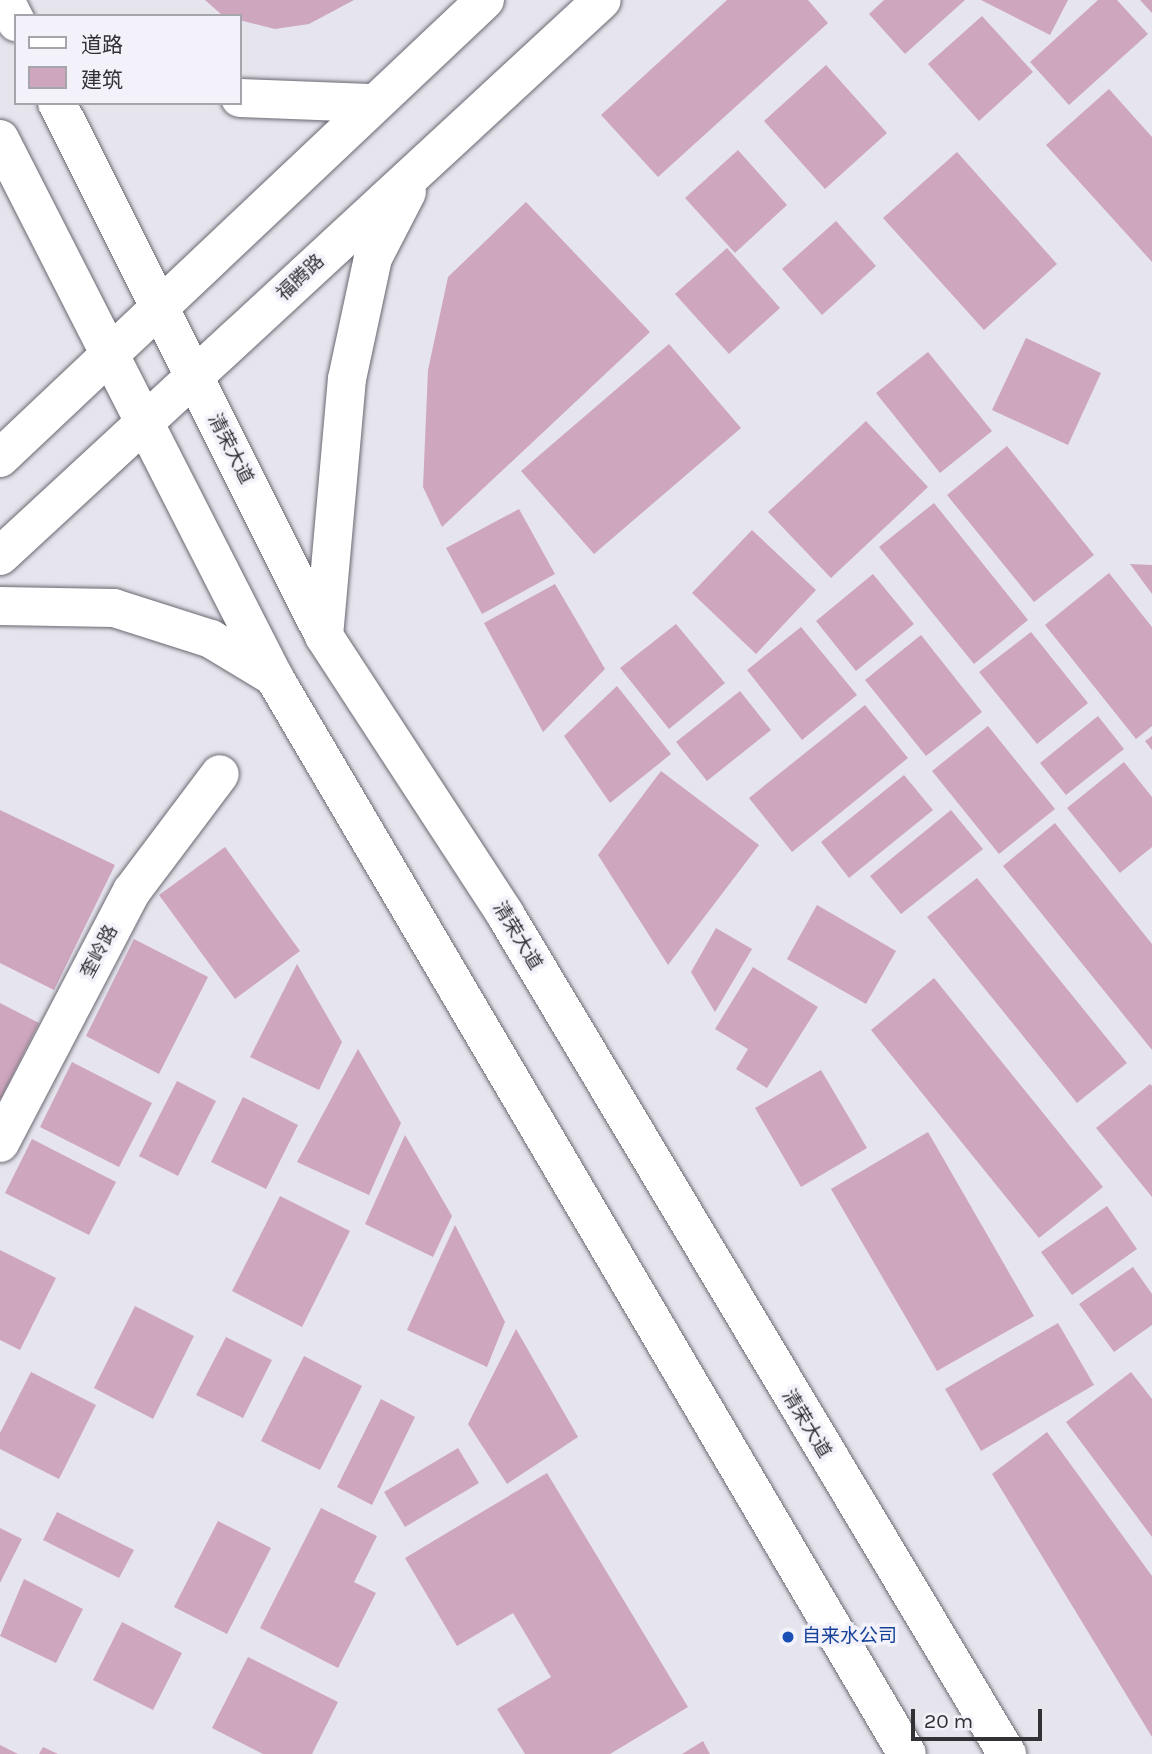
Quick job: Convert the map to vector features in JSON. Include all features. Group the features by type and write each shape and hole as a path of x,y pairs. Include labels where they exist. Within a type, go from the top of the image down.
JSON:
{"main road":[{"path":"0,458 370,103 485,0"},
{"name":"福腾路","path":"0,556 602,0"},
{"path":"242,98 370,103"},
{"name":"清荣大道","path":"58,105 324,636 505,914 1007,1754"},
{"path":"0,139 274,677 907,1754"},
{"path":"324,636 347,379 373,258 421,167"},
{"path":"0,607 114,608 211,639 274,677"},
{"name":"奎岭路","path":"0,1143 132,891 220,774"}],"building":[{"path":"205,0 354,0 309,24 275,29 242,21 242,14 221,14"},
{"path":"727,0 808,0 828,23 658,177 601,115"},
{"path":"884,0 965,0 905,54 869,14"},
{"path":"981,0 1068,0 1050,35"},
{"path":"1098,0 1117,0 1148,34 1069,105 1030,62"},
{"path":"1140,0 1152,0 1152,13"},
{"path":"982,16 1033,72 979,121 928,64"},
{"path":"826,65 887,133 825,189 764,121"},
{"path":"1109,89 1152,137 1152,262 1046,145"},
{"path":"738,150 787,205 735,253 685,198"},
{"path":"957,152 1057,264 984,330 883,218"},
{"path":"526,202 650,332 442,527 423,487 428,370 448,277"},
{"path":"836,221 876,266 822,315 782,269"},
{"path":"727,248 780,308 729,354 675,294"},
{"path":"1026,338 1101,373 1068,445 992,410"},
{"path":"669,344 741,428 594,554 521,471"},
{"path":"928,352 992,431 940,473 876,393"},
{"path":"866,421 928,487 831,578 768,512"},
{"path":"1007,446 1094,555 1034,602 947,495"},
{"path":"934,503 1028,620 974,664 879,547"},
{"path":"519,509 555,574 482,614 446,548"},
{"path":"752,530 816,590 756,654 692,593"},
{"path":"1130,564 1152,565 1152,594"},
{"path":"1109,573 1152,627 1152,726 1136,739 1045,625"},
{"path":"873,574 914,624 856,671 816,621"},
{"path":"555,584 605,669 543,732 484,623"},
{"path":"676,624 725,683 669,729 620,668"},
{"path":"801,627 857,695 802,740 747,670"},
{"path":"1031,632 1088,703 1037,744 979,672"},
{"path":"921,635 982,712 926,756 865,680"},
{"path":"617,686 671,754 610,803 564,736"},
{"path":"740,691 771,730 707,781 676,742"},
{"path":"865,705 908,758 792,852 749,798"},
{"path":"1098,716 1124,749 1066,795 1040,763"},
{"path":"988,726 1055,809 999,854 932,771"},
{"path":"1152,736 1152,750 1145,741"},
{"path":"1124,762 1152,797 1152,847 1120,873 1067,808"},
{"path":"661,771 759,845 668,965 598,855"},
{"path":"904,775 933,810 849,878 821,842"},
{"path":"0,810 115,865 54,990 0,963"},
{"path":"951,810 983,849 901,914 870,876"},
{"path":"1055,823 1152,944 1152,1050 1003,866"},
{"path":"225,847 300,951 235,999 159,895"},
{"path":"977,878 1127,1063 1077,1103 927,917"},
{"path":"817,905 896,951 866,1004 787,959"},
{"path":"716,928 752,949 715,1012 691,972"},
{"path":"134,939 208,977 159,1074 86,1036"},
{"path":"297,964 342,1042 319,1090 250,1057"},
{"path":"753,967 818,1007 767,1088 736,1069 748,1049 715,1029"},
{"path":"934,978 1103,1187 1039,1238 871,1030"},
{"path":"0,1003 39,1023 0,1100"},
{"path":"358,1049 401,1123 369,1195 297,1162"},
{"path":"72,1062 152,1103 119,1167 40,1127"},
{"path":"821,1070 867,1148 801,1187 755,1108"},
{"path":"177,1081 216,1101 178,1176 139,1156"},
{"path":"1150,1084 1152,1086 1152,1197 1096,1128"},
{"path":"243,1097 298,1125 266,1189 211,1162"},
{"path":"928,1132 1034,1316 937,1371 831,1189"},
{"path":"405,1135 452,1216 433,1257 365,1224"},
{"path":"32,1139 116,1182 89,1235 5,1193"},
{"path":"280,1196 350,1231 302,1327 232,1291"},
{"path":"1107,1206 1137,1249 1072,1295 1041,1252"},
{"path":"455,1225 505,1322 487,1367 407,1330"},
{"path":"0,1250 56,1278 20,1350 0,1340"},
{"path":"1133,1267 1152,1294 1152,1325 1114,1352 1079,1304"},
{"path":"135,1306 194,1336 153,1419 94,1388"},
{"path":"1058,1323 1094,1385 981,1451 945,1389"},
{"path":"516,1329 578,1437 507,1484 468,1424"},
{"path":"226,1337 272,1360 243,1418 196,1395"},
{"path":"304,1356 362,1386 320,1470 261,1441"},
{"path":"31,1372 96,1405 59,1479 0,1449 0,1433"},
{"path":"1131,1372 1152,1399 1152,1537 1066,1422"},
{"path":"381,1399 415,1417 372,1505 337,1487"},
{"path":"1047,1432 1152,1576 1152,1737 992,1474"},
{"path":"458,1448 479,1483 405,1527 384,1492"},
{"path":"547,1473 688,1707 610,1754 525,1754 497,1709 551,1677 513,1613 457,1646 405,1558"},
{"path":"321,1508 377,1536 354,1582 376,1593 338,1668 260,1628"},
{"path":"57,1512 134,1550 119,1578 43,1540"},
{"path":"218,1521 271,1548 227,1634 174,1607"},
{"path":"0,1528 22,1539 0,1583"},
{"path":"24,1579 83,1609 56,1663 0,1636"},
{"path":"122,1622 182,1653 153,1710 93,1680"},
{"path":"248,1657 338,1702 312,1754 263,1754 212,1728"},
{"path":"703,1741 710,1754 682,1754"},
{"path":"0,1745 18,1754 0,1754"},
{"path":"43,1747 58,1754 39,1754"}],"place":[{"name":"自来水公司","path":"788,1637"}]}
